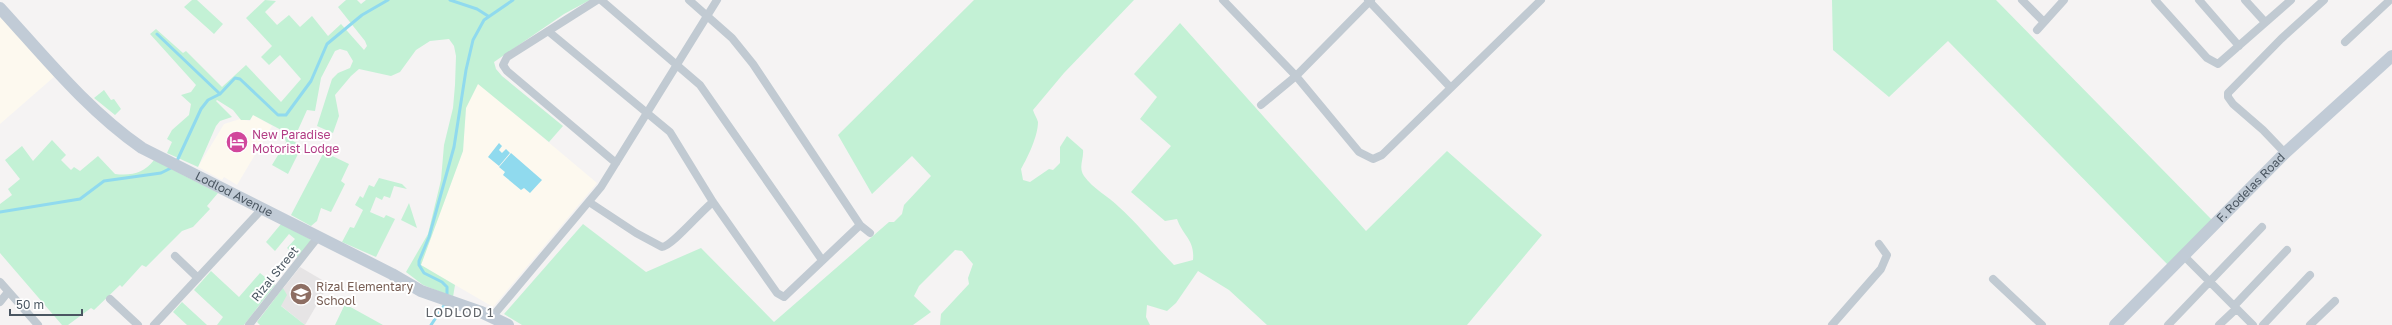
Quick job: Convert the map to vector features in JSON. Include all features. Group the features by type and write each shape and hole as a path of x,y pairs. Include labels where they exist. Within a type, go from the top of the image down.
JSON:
{"main road":[{"name":"Lodlod Avenue","path":"0,8 76,91 111,124 142,148 413,287 492,317 508,325"},
{"name":"F. Rodelas Road","path":"2115,325 2285,153 2392,56"}],"street":[{"path":"597,0 504,60 504,67 616,163"},
{"path":"602,0 677,63 700,85 822,260"},
{"path":"689,0 732,38 753,64 860,225 870,233"},
{"path":"492,317 589,202 616,163 717,0"},
{"path":"1223,0 1296,76 1360,152 1366,157 1373,159 1382,155 1450,87 1541,0"},
{"path":"1261,105 1296,76 1369,0 1450,87"},
{"path":"2022,0 2044,22"},
{"path":"2037,30 2064,0"},
{"path":"2154,0 2194,45 2214,64 2218,64 2291,0"},
{"path":"2199,0 2239,46"},
{"path":"2245,0 2265,22"},
{"path":"2285,153 2263,130 2233,104 2228,98 2228,93 2281,39 2324,0"},
{"path":"2345,42 2390,0"},
{"path":"548,31 617,90 648,111 670,132 713,202 777,293 784,297 805,279 822,260 860,225"},
{"path":"589,202 636,233 662,247 670,244 700,212 713,202"},
{"path":"154,325 262,209"},
{"path":"2168,325 2262,227"},
{"name":"Rizal Street","path":"249,325 318,237"},
{"path":"1832,325 1881,269 1887,255 1878,244"},
{"path":"2220,325 2287,250"},
{"path":"2183,255 2253,325"},
{"path":"175,256 198,278"},
{"path":"2263,325 2310,276"},
{"path":"1993,279 2042,325"},
{"path":"0,282 37,325"},
{"path":"0,302 8,292"},
{"path":"110,299 138,325"},
{"path":"2310,325 2335,301"}],"shaded area":[{"path":"0,16 55,76 0,124"},
{"path":"478,83 597,183 493,307 421,265 463,151 466,108"},
{"name":"New Paradise Motorist Lodge","path":"253,115 272,126 237,185 224,177 222,180 198,167 224,124 240,119 250,121"},
{"name":"Rizal Elementary School","path":"300,267 329,284 305,325 274,300"}],"green space":[{"path":"192,0 197,0 223,24 214,34 184,7"},
{"path":"265,0 276,1 265,12 277,25 289,15 300,27 312,16 328,36 341,24 364,50 367,46 365,41 338,7 346,0 357,0 361,4 366,0 590,0 564,14 494,62 496,69 502,76 563,126 549,142 478,84 466,108 463,151 421,265 455,285 453,297 423,285 406,272 428,234 441,180 444,145 453,108 455,85 456,56 454,46 449,39 430,41 416,50 400,72 391,76 359,69 335,95 339,116 333,133 317,126 332,79 338,73 350,68 353,61 347,51 340,49 335,51 321,78 315,111 307,110 293,141 302,146 288,174 272,165 286,142 283,131 253,115 250,120 241,120 233,110 217,100 216,101 232,117 220,121 216,126 198,167 167,153 172,142 167,139 172,130 189,115 191,104 181,95 191,92 196,85 150,34 156,29 183,53 186,51 222,87 246,65 281,102 301,79 280,55 269,65 261,57 272,46 246,18"},
{"path":"974,0 1134,0 1064,73 1033,110 1038,122 1038,128 1027,159 1021,169 1023,180 1030,182 1049,169 1053,170 1060,163 1060,147 1067,136 1083,150 1081,169 1088,181 1115,203 1174,265 1193,260 1192,248 1177,219 1165,221 1131,192 1171,146 1140,119 1157,97 1134,74 1180,23 1366,231 1447,151 1542,235 1467,325 1267,325 1229,290 1198,271 1176,303 1167,311 1147,305 1146,317 1150,325 940,325 941,314 969,284 968,278 973,264 962,251 955,250 919,286 914,296 931,312 913,325 522,325 504,314 583,224 646,272 701,248 774,322 889,222 894,222 902,214 904,205 931,176 912,156 872,194 838,135"},
{"path":"1832,0 1996,0 2212,220 2169,266 1948,41 1889,97 1833,50"},
{"path":"104,90 111,100 114,99 121,109 115,115 94,98"},
{"path":"52,140 66,155 61,160 71,170 74,167 80,171 98,156 115,174 132,174 142,171 154,160 218,193 207,206 210,209 193,227 182,231 146,267 142,265 122,287 120,285 94,310 91,308 68,325 62,325 0,253 0,204 12,195 8,189 20,179 5,160 22,146 33,161"},
{"path":"324,152 349,164 341,181 345,184 331,212 321,208 317,221 311,226 291,215"},
{"path":"379,178 402,184 407,189 394,186 390,198 384,196 382,200 376,197 370,212 384,218 386,215 395,219 376,257 342,242 350,227 354,228 363,210 355,205 360,196 363,198 369,185 374,187"},
{"path":"409,203 417,228 401,220"},
{"path":"281,224 310,239 311,242 299,258 287,248 295,239 289,234 275,251 266,242"},
{"path":"211,271 239,297 260,273 275,285 244,325 217,325 223,317 194,290"},
{"path":"283,288 287,295 281,306 305,325 260,325 257,322"},
{"path":"182,302 207,325 187,325 173,312"},
{"path":"345,304 383,325 335,325"}],"water":[{"path":"499,143 502,146 499,150 502,153 506,149 510,153 499,166 488,157"},
{"path":"511,153 542,180 530,193 524,188 521,190 503,175 505,172 499,167"}],"waterway":[{"path":"176,163 201,109 208,100 220,94 235,78 240,79 278,115 286,115 311,81 327,44 362,15 388,0"},
{"path":"450,0 477,9 488,16"},
{"path":"447,296 447,287 442,282 424,273 419,265 419,261 429,237 454,147 466,70 473,40 484,20 513,0"},
{"path":"157,34 220,94"},
{"path":"0,212 80,199 104,181 161,173 173,167"},
{"path":"431,325 445,304"}],"place":[{"name":"New Paradise Motorist Lodge","path":"237,142"},
{"name":"Rizal Elementary School","path":"301,294"}],"district":[{"name":"LODLOD 1","path":"460,312"}]}
